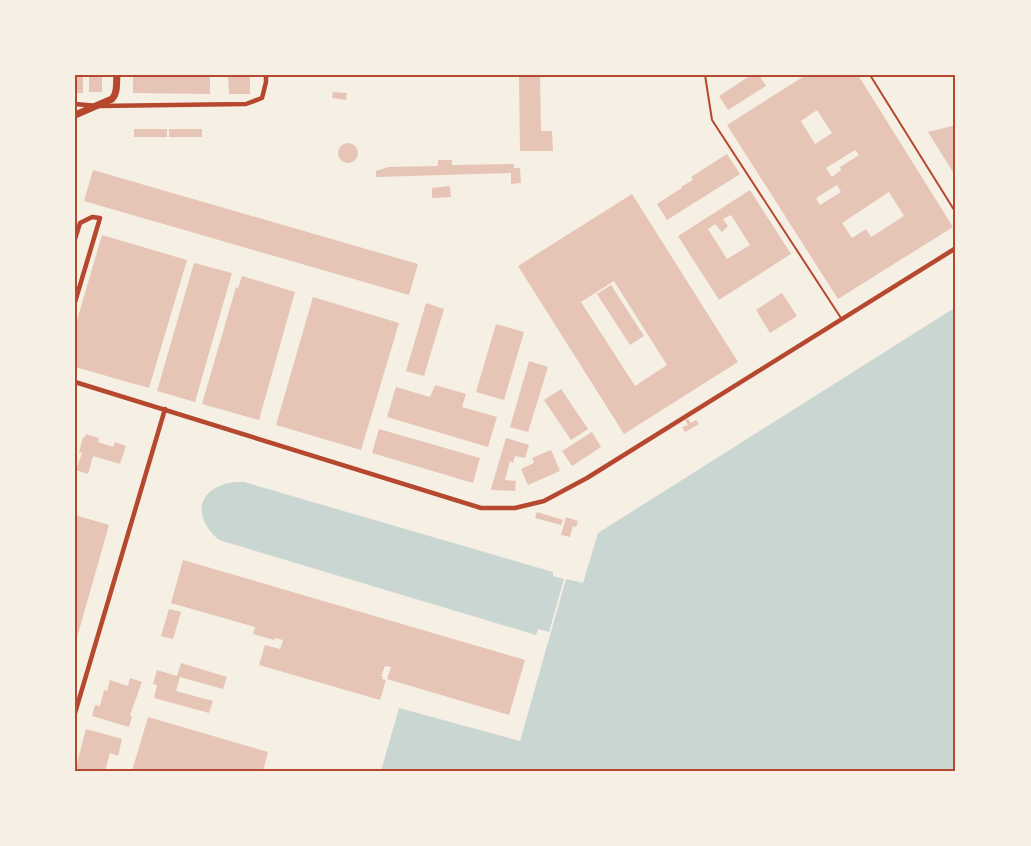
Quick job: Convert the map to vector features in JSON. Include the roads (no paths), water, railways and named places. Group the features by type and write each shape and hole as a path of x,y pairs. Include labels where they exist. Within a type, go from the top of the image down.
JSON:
{"main road":[{"path":"75,115 110,101 115,96 117,75"}],"street":[{"path":"75,104 98,106 246,104 262,98 266,75"},
{"path":"75,239 80,223 92,217 100,218 75,302"},
{"path":"75,382 481,508 514,508 544,501 587,478 956,248"},
{"path":"75,713 165,409"}],"lane":[{"path":"705,75 712,120 841,319"},
{"path":"870,75 956,213"}]}
